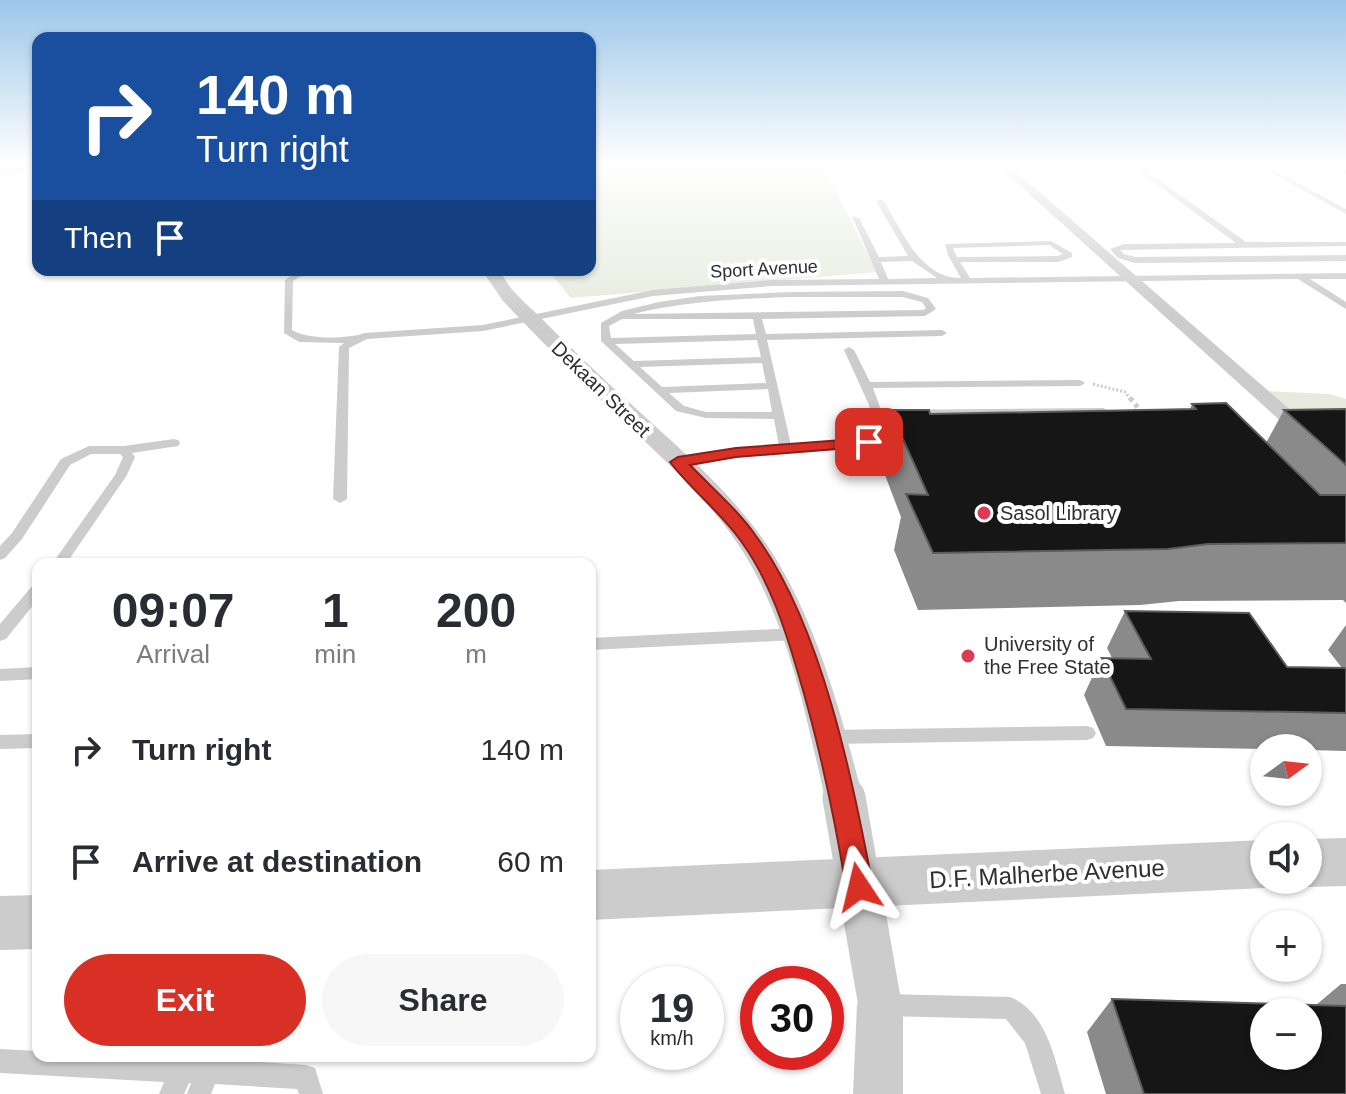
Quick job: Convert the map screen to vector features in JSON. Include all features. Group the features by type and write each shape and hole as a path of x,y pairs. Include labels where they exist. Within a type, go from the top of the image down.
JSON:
{"street":[{"path":"1059,214 1315,443"},
{"name":"Dekaan Street","path":"494,276 501,289 561,352 678,462 749,538 769,571 796,634 829,737 844,798 880,1005 878,1094"},
{"path":"1322,863 1346,862"},
{"name":"D.F. Malherbe Avenue","path":"596,895 1250,865"},
{"path":"0,923 32,922"}],"lane":[{"path":"888,214 914,258 946,281"},
{"path":"1201,214 1246,246"},
{"path":"855,218 884,281"},
{"path":"955,260 1058,259 1069,255 1051,243 962,243 948,246 955,260 967,280"},
{"path":"1346,244 1124,246 1114,249 1121,256 1135,260 1346,258"},
{"path":"1225,246 1243,259"},
{"path":"876,260 914,258"},
{"name":"Sport Avenue","path":"296,276 289,280 287,331 299,339 353,340 382,334 483,328 653,293 772,283 1346,276"},
{"path":"1298,276 1346,306"},
{"path":"612,317 915,314 930,312 931,309 920,297 903,294 740,297 672,301 628,310 612,317 604,325 606,341 680,409 693,414 779,416"},
{"path":"757,316 786,449"},
{"path":"606,341 942,333"},
{"path":"340,499 344,347 353,340"},
{"path":"678,462 869,442 876,438 879,428 876,413 849,350"},
{"path":"630,364 766,360"},
{"path":"864,385 1080,383"},
{"path":"657,390 772,386"},
{"path":"876,413 1103,411"},
{"path":"0,555 17,536 65,462 89,450 124,450 174,443"},
{"path":"63,558 121,475 129,457 124,450"},
{"path":"0,635 32,596"},
{"path":"596,644 796,634"},
{"path":"0,675 32,673"},
{"path":"829,737 1087,733"},
{"path":"0,742 32,741"},
{"path":"880,1005 1010,1008 1025,1018 1035,1035 1053,1094"},
{"path":"0,1061 196,1079 306,1077 311,1094"},
{"path":"171,1094 196,1079"}],"shaded area":[{"path":"596,214 847,214 877,272 571,298 553,276 596,276"},
{"path":"1263,391 1330,394 1346,399 1346,439 1331,439"}],"building":[{"path":"1226,403 1320,495 1346,495 1346,543 933,553 906,494 928,495 890,410 929,410 930,414 1196,409 1192,404"},
{"path":"1346,409 1346,465 1284,410"},
{"path":"1125,611 1249,613 1287,667 1346,668 1346,713 1126,709 1101,658 1151,659"},
{"path":"1112,999 1250,1003 1250,1070 1322,1070 1322,1005 1346,1006 1346,1094 1144,1094"}],"place":[{"name":"Sasol Library","path":"984,513"},
{"name":"University of the Free State","path":"968,656"}],"route":[{"path":"859,887 844,798 829,737 796,634 769,571 749,538 717,500 678,462 736,453 869,442"}]}
